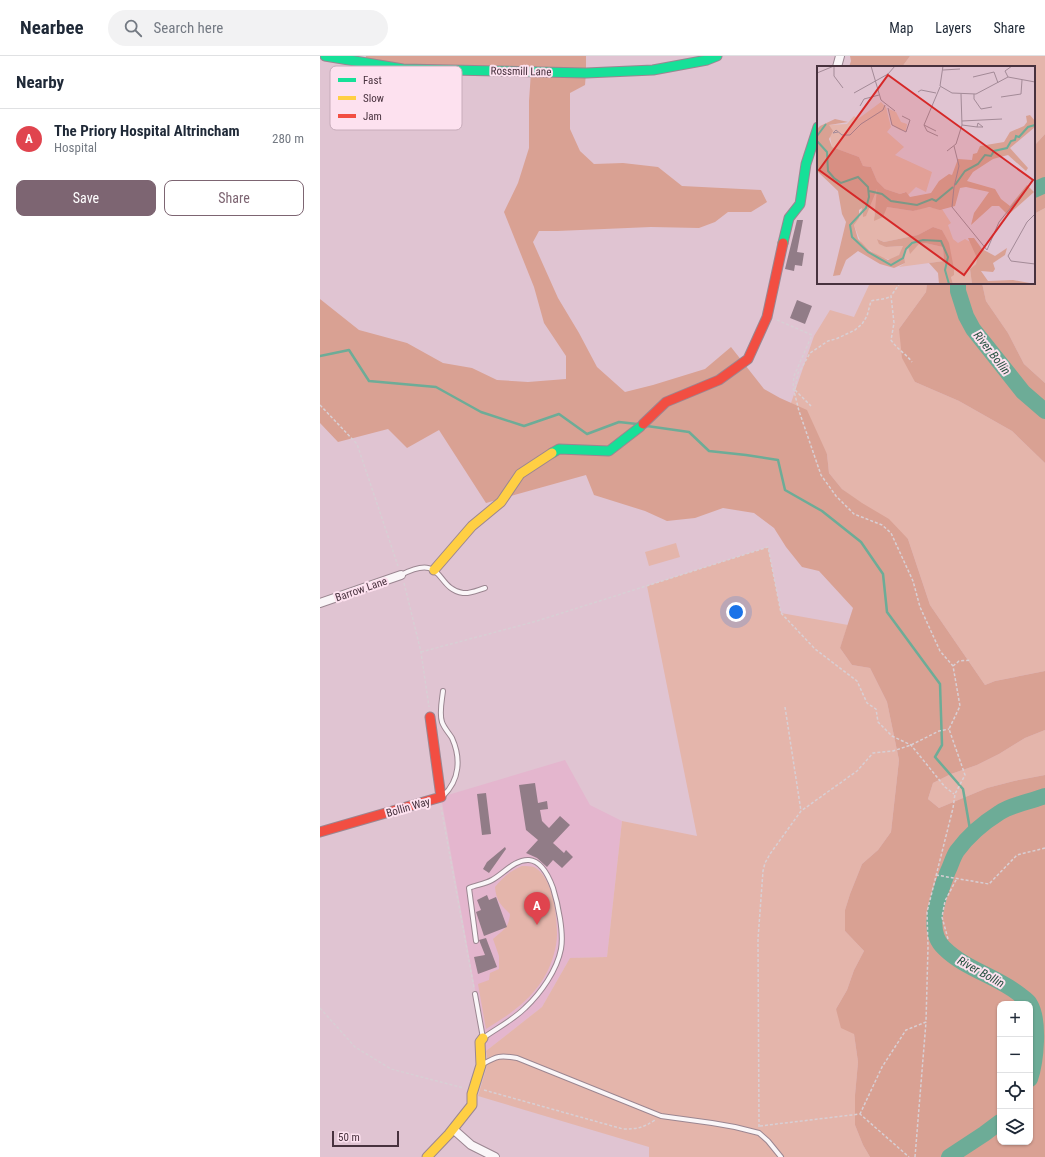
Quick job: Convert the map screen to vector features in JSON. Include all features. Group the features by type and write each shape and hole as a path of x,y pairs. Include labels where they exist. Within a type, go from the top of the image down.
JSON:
{"street":[{"name":"Rossmill Lane","path":"325,56 385,66"},
{"name":"Rossmill Lane","path":"462,70 586,73 653,70 707,60 717,56"},
{"path":"837,66 840,56"},
{"path":"434,570 472,526 501,502 520,474 559,449 609,451 642,425 666,402 719,380 748,359 767,316 789,218 800,204 806,164 817,130"},
{"name":"Barrow Lane","path":"320,603 401,575"},
{"name":"Bollin Way","path":"320,832 440,798 430,717"},
{"path":"427,1157 453,1129 472,1105 474,1088 481,1066 480,1042 483,1038"},
{"path":"453,1129 471,1144 495,1157"}],"lane":[{"path":"401,575 412,570 428,567 434,570 455,590 464,593 485,588"},
{"path":"440,798 452,785 457,773 458,765 455,746 442,722 443,691"},
{"path":"475,994 483,1038 514,1018 525,1008 544,985 559,959 561,946 557,898 550,880 538,863 531,860 524,860 515,864 490,881 468,888 476,941"},
{"path":"481,1066 495,1057 505,1056 517,1058 661,1116 712,1122 759,1133 768,1141 781,1157"}],"path":[{"path":"795,389 798,373 802,369 810,353 828,341 855,330 862,324 867,316 872,301 886,299 891,296 899,284"},
{"path":"891,296 894,323 891,340 895,346 906,354 912,362"},
{"path":"767,316 812,335 794,376 793,387 799,411 821,476 836,496 854,514 882,526 891,533 913,581 920,607 940,650 952,666 960,706 949,729 965,775 955,794 953,808 927,912 928,947 926,1022 915,1157"},
{"path":"793,387 811,406"},
{"path":"320,405 358,444 401,575 421,652 430,717"},
{"path":"421,652 537,621 768,547 781,613 815,649 856,681 867,703 876,709 878,722 892,736 911,745 945,787 955,794"},
{"path":"952,666 959,661 971,660"},
{"path":"785,707 801,811"},
{"path":"759,1133 758,938 763,870 765,863 801,811 857,771 873,753 893,751 911,745 939,731 949,729"},
{"path":"440,798 475,994"},
{"path":"936,875 989,884 1017,855 1045,848"},
{"path":"948,939 942,916 945,902 957,878"},
{"path":"320,1008 355,1047 391,1069 474,1088 624,1129 637,1129 646,1126 661,1116"},
{"path":"860,1114 882,1067 906,1030 926,1022"},
{"path":"759,1126 860,1114 909,1157"}],"shaded area":[{"path":"366,56 586,56 585,85 570,93 570,129 580,151 594,164 623,163 658,167 682,186 761,190 767,202 751,212 728,212 715,222 699,228 651,227 539,231 533,242 558,298 597,367 625,392 705,369 731,347 764,389 807,410 827,454 829,473 842,489 889,519 908,539 930,605 985,685 995,681 1045,671 1045,730 1025,738 977,765 951,774 933,783 928,799 939,808 987,788 1045,775 1045,1157 870,1157 863,1145 855,1125 855,1095 858,1062 854,1034 841,1028 836,1009 847,990 854,970 864,951 845,931 845,910 862,864 878,850 891,832 899,760 887,702 870,668 852,665 840,648 853,608 819,571 802,567 786,547 774,528 754,513 723,508 695,518 667,521 645,511 594,495 586,475 486,503 439,430 407,448 388,429 338,442 320,423 320,299 359,330 407,343 443,363 472,368 497,380 528,382 566,379 566,356 544,323 534,287 504,212 518,183 529,148 529,101 531,72 462,68 462,66 420,66 365,63"},
{"path":"850,56 910,56 903,66 849,66 851,61"},
{"path":"910,56 1045,56 1045,134 1035,145 1035,66 903,66"},
{"path":"1045,134 1045,208 1035,213 1035,145"},
{"path":"1045,208 1045,383 1024,364 1008,333 986,301 982,284 1035,284 1035,213"},
{"path":"870,284 927,284 926,292 899,329 915,382 959,401 1012,431 1045,463 1045,671 995,681 985,685 930,605 908,539 842,489 829,473 827,454 791,403 814,336 830,310 854,317"},
{"path":"927,284 982,284 986,301 1008,333 1024,364 1045,383 1045,463 1012,431 959,401 915,382 902,358 899,329 926,292"},
{"path":"676,543 680,557 649,566 645,552"},
{"path":"768,547 781,613 848,625 840,648 852,665 870,668 887,702 899,760 891,832 878,850 862,864 845,910 845,931 864,951 854,970 847,990 836,1009 854,1034 858,1062 855,1095 855,1125 863,1145 870,1157 649,1157 649,1147 478,1096 488,1062 486,1051 542,1007 570,958 607,957 622,821 697,836 647,586"},
{"path":"1045,730 1045,775 987,788 939,808 928,799 933,783 951,774 977,765 1025,738"},
{"path":"565,760 590,805 622,821 607,957 570,958 542,1007 486,1051 441,797"},
{"path":"522,866 534,867 546,879 550,888 556,917 557,939 555,949 548,970 534,991 520,1006 486,1029 478,984 489,980 490,973 499,969 499,956 493,939 507,926 510,914 496,896 495,887 507,875"}],"building":[{"path":"797,220 803,220 797,252 804,253 802,266 795,265 794,271 785,269"},
{"path":"797,300 812,306 805,324 790,318"},
{"path":"535,783 538,803 547,801 548,809 540,810 542,821 549,828 560,816 570,825 553,843 564,853 566,850 573,857 562,868 553,860 547,867 537,858 526,853 538,840 526,830 519,785"},
{"path":"486,793 491,834 482,835 477,794"},
{"path":"505,847 506,849 489,873 483,869 487,862"},
{"path":"487,895 489,900 496,897 507,927 484,936 476,912 481,910 477,900"},
{"path":"486,938 497,967 478,974 474,957 485,955 479,940"}],"waterway":[{"name":"River Bollin","path":"1035,190 1045,185"},
{"name":"River Bollin","path":"958,284 958,291 966,316 973,329 1023,392 1045,411"},
{"path":"320,356 349,350 369,381 436,387 481,412 524,426 559,414 587,434 619,422 637,424"},
{"path":"647,426 689,432 709,451 778,460 785,490 822,511 861,542 883,574 887,612 940,684 942,745 935,757 963,789 971,835"},
{"name":"River Bollin","path":"1032,1073 1034,1062 1036,1030 1033,1011 1030,1004 1001,982 961,962 952,955 938,940 934,921 941,889 956,853 961,845 982,825 1004,810 1045,796"},
{"name":"River Bollin","path":"949,1157 997,1124"}],"traffic: fast":[{"path":"325,56 385,66"},
{"path":"462,70 586,73 653,70 707,60 717,56"},
{"path":"783,243 789,218 800,204 806,164 817,130"},
{"path":"552,453 559,449 609,451 640,427"}],"traffic: slow":[{"path":"434,570 472,526 501,502 520,474 552,453"},
{"path":"427,1157 449,1134 472,1105 472,1094 481,1065 480,1042 483,1038"}],"traffic: jam":[{"path":"643,424 666,402 719,380 748,359 767,317 783,243"},
{"path":"320,832 441,797 430,717"}],"place":[{"name":"The Priory Hospital Altrincham","path":"537,925"}]}
